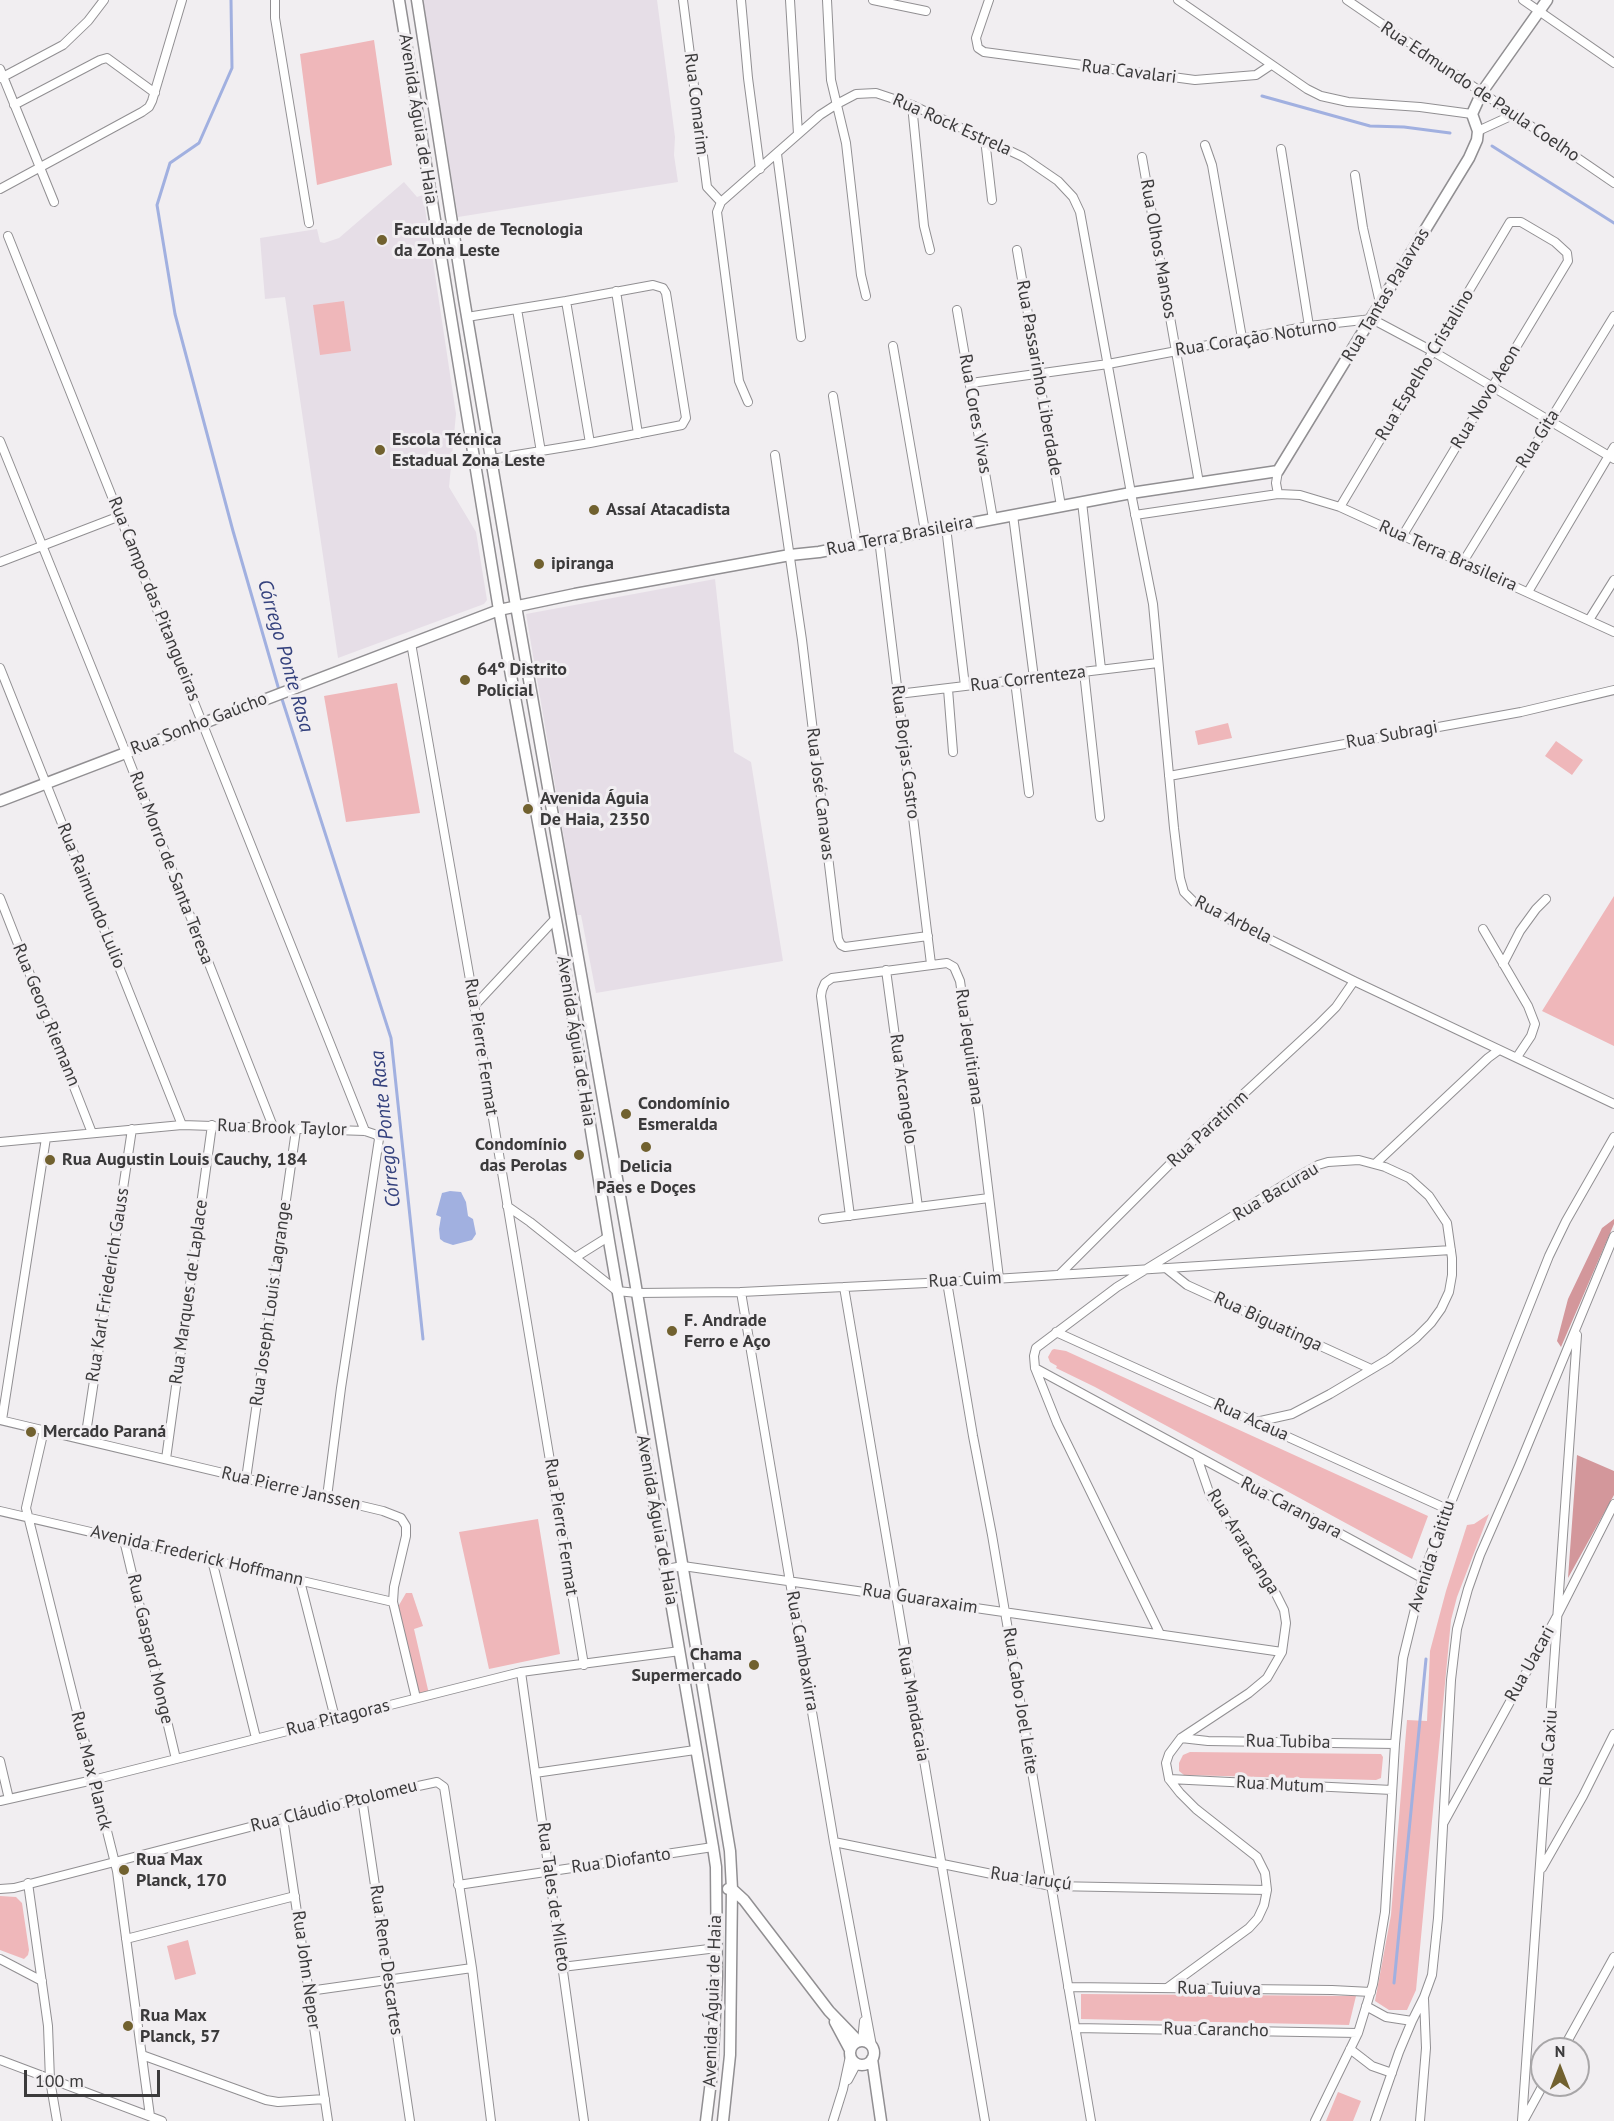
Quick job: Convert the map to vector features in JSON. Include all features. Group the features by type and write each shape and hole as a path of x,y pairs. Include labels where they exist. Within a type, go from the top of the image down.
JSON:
{"main road":[{"name":"Avenida Águia de Haia","path":"399,0 499,610 556,918 617,1291 713,1847 717,1948 712,2073 706,2121"},
{"name":"Avenida Águia de Haia","path":"417,0 467,317 580,960 730,1851 732,1889 730,2055 723,2121"},
{"path":"1478,131 1472,114 1482,92 1547,0"},
{"name":"Rua Tantas Palavras","path":"1278,471 1470,158 1478,131"},
{"name":"Rua Terra Brasileira","path":"499,610 1131,493 1278,471"},
{"name":"Rua Sonho Gaúcho","path":"0,801 499,610"},
{"path":"562,954 571,950 580,960"},
{"path":"716,1889 732,1889 744,1900 860,2053 877,2104 880,2121"}],"street":[{"path":"2,78 63,45 104,0"},
{"path":"0,189 142,112 149,106 182,0"},
{"path":"275,0 275,18 309,223"},
{"name":"Rua Comarim","path":"683,0 707,187 721,202"},
{"path":"741,0 760,169"},
{"path":"790,0 798,134"},
{"path":"827,0 830,69 846,143 858,255 866,296"},
{"path":"873,0 926,11"},
{"name":"Rua Cavalari","path":"989,0 976,38 978,48 984,52 1195,80 1256,75 1271,64"},
{"path":"1178,0 1306,89 1333,100 1472,114"},
{"name":"Rua Edmundo de Paula Coelho","path":"1347,0 1614,183"},
{"path":"1523,0 1614,63"},
{"path":"14,105 107,58 154,93"},
{"path":"0,69 54,202"},
{"name":"Rua Rock Estrela","path":"721,202 798,134 837,104 856,94 876,93 912,105 1023,157 1058,181 1073,197 1080,212 1131,493"},
{"path":"912,105 924,226 930,250"},
{"path":"1478,131 1515,114"},
{"path":"985,139 992,200"},
{"path":"1205,145 1212,165 1242,338"},
{"path":"1281,149 1309,327"},
{"path":"777,154 801,337"},
{"name":"Rua Olhos Mansos","path":"1142,157 1199,483"},
{"path":"1355,176 1363,228 1380,303"},
{"path":"721,202 717,217 737,370 741,388 748,402"},
{"name":"Rua Novo Aeon","path":"1403,535 1569,258 1555,242 1521,222 1510,222"},
{"name":"Rua Espelho Cristalino","path":"1340,507 1510,222"},
{"name":"Rua Campo das Pitangueiras","path":"8,236 364,1131"},
{"name":"Rua Passarinho Liberdade","path":"1017,250 1061,506"},
{"path":"467,317 653,285 663,288 666,293 686,418 682,425 492,459"},
{"path":"616,291 638,434"},
{"path":"566,301 590,443"},
{"path":"517,309 541,452"},
{"name":"Rua Cores Vivas","path":"957,310 993,519"},
{"name":"Rua Gita","path":"1463,562 1614,316"},
{"path":"1372,319 1434,352 1611,457"},
{"name":"Rua Coração Noturno","path":"971,383 1108,364 1242,338 1372,319"},
{"path":"893,346 925,531"},
{"path":"833,396 857,543"},
{"name":"Rua Morro de Santa Teresa","path":"0,441 274,1129"},
{"path":"1528,592 1611,457 1614,447"},
{"path":"775,455 790,555"},
{"path":"1278,471 1276,483 1278,494"},
{"name":"Rua Arbela","path":"1131,493 1153,604 1180,878 1187,896 1194,902 1354,981 1614,1104"},
{"name":"Rua Terra Brasileira","path":"1136,515 1278,494 1300,495 1340,507 1614,632"},
{"path":"1082,502 1101,669"},
{"path":"1013,515 1034,678"},
{"path":"0,562 120,516"},
{"path":"946,527 965,686"},
{"name":"Rua Borjas Castro","path":"879,539 932,964"},
{"name":"Rua José Canavas","path":"790,555 838,939 845,947 928,936"},
{"path":"1589,620 1614,580"},
{"name":"Rua Pierre Fermat","path":"411,643 584,1665"},
{"name":"Rua Correnteza","path":"898,694 1158,663"},
{"name":"Rua Raimundo Lulio","path":"0,668 182,1125"},
{"path":"1084,672 1100,817"},
{"path":"1015,681 1029,793"},
{"path":"948,689 953,752"},
{"name":"Rua Subragi","path":"1169,776 1521,712 1614,690"},
{"name":"Rua Georg Riemann","path":"0,898 92,1133"},
{"path":"1503,964 1530,915 1546,899"},
{"path":"474,1006 556,918"},
{"path":"1483,929 1528,1006 1535,1024 1531,1036 1517,1057"},
{"path":"850,1216 822,990 825,983 832,978 932,964"},
{"name":"Rua Jequitirana","path":"932,964 951,965 960,981 999,1278"},
{"name":"Rua Arcangelo","path":"886,970 918,1207"},
{"name":"Rua Paratinm","path":"1059,1275 1197,1137 1317,1026 1336,1007 1354,981"},
{"path":"1374,1164 1499,1050"},
{"name":"Rua Brook Taylor","path":"0,1142 182,1125 375,1133 379,1140 341,1388 327,1497"},
{"name":"Rua Marques de Laplace","path":"165,1459 212,1125"},
{"name":"Rua Karl Friederich Gauss","path":"85,1440 132,1129"},
{"name":"Rua Joseph Louis Lagrange","path":"246,1479 296,1130"},
{"path":"1,1420 46,1137"},
{"name":"Avenida Caititu","path":"1315,2121 1358,2033 1371,1992 1384,1912 1403,1658 1422,1578 1447,1509 1549,1256 1566,1221 1614,1137"},
{"name":"Rua Bacurau","path":"1035,1368 1036,1348 1117,1287 1300,1174 1328,1162 1346,1160 1374,1164 1409,1178 1429,1196 1447,1222 1452,1275 1449,1292 1436,1316 1416,1338 1389,1359 1292,1413 1256,1422"},
{"path":"823,1219 989,1198"},
{"path":"507,1206 576,1257 617,1291"},
{"path":"1375,2121 1412,2021 1432,1975 1436,1953 1451,1680 1457,1629 1480,1555 1614,1236"},
{"path":"576,1257 608,1237"},
{"name":"Rua Cuim","path":"617,1291 637,1293 741,1292 947,1282 1451,1250"},
{"name":"Rua Biguatinga","path":"1167,1269 1187,1284 1371,1369"},
{"name":"Rua Cabo Joel Leite","path":"947,1282 1091,2121"},
{"name":"Rua Mandacaia","path":"844,1287 985,2121"},
{"name":"Rua Cambaxirra","path":"741,1292 834,1842 866,2010 860,2053 843,2089 832,2121"},
{"name":"Rua Caxiu","path":"1522,2121 1577,1327"},
{"name":"Rua Acaua","path":"1056,1332 1447,1509"},
{"path":"1560,1364 1574,1376"},
{"path":"1035,1368 1057,1423 1160,1634"},
{"name":"Rua Carangara","path":"1035,1368 1422,1578"},
{"name":"Rua Pierre Janssen","path":"1,1420 327,1497 401,1518 406,1527 406,1536 394,1587 393,1602 416,1698"},
{"name":"Rua Max Planck","path":"44,1430 26,1508 114,1861 150,2116"},
{"name":"Rua Araracanga","path":"1168,1779 1166,1763 1169,1754 1181,1738 1250,1693 1267,1678 1282,1652 1287,1623 1284,1610 1276,1594 1210,1495 1197,1457"},
{"name":"Rua Uacari","path":"1443,1824 1556,1618 1614,1504"},
{"name":"Avenida Frederick Hoffmann","path":"0,1511 393,1602"},
{"name":"Rua Gaspard Monge","path":"124,1540 176,1759"},
{"path":"212,1560 256,1738"},
{"name":"Rua Guaraxaim","path":"666,1569 683,1566 789,1580 1282,1652"},
{"path":"300,1581 335,1719"},
{"name":"Rua Pitagoras","path":"0,1801 93,1780 521,1672 680,1651"},
{"name":"Rua Tales de Mileto","path":"521,1672 584,2121"},
{"path":"1539,1872 1583,1796 1614,1734"},
{"name":"Rua Tubiba","path":"1181,1738 1208,1741 1395,1744"},
{"path":"535,1773 695,1750"},
{"path":"0,1761 9,1799"},
{"path":"1167,1988 1249,1928 1261,1911 1267,1890 1265,1873 1257,1857 1196,1809 1168,1779"},
{"name":"Rua Mutum","path":"1168,1779 1392,1790"},
{"name":"Rua Cláudio Ptolomeu","path":"0,1889 362,1798 432,1782 441,1784 445,1793 472,1968 491,2121"},
{"name":"Rua Rene Descartes","path":"362,1798 410,2121"},
{"name":"Rua John Neper","path":"283,1818 328,2121"},
{"name":"Rua Iaruçú","path":"834,1842 1051,1886 1267,1890"},
{"name":"Rua Diofanto","path":"458,1885 713,1847"},
{"path":"28,1883 48,2026 50,2080 57,2121"},
{"path":"126,1939 295,1896"},
{"path":"562,1967 717,1948"},
{"path":"1570,2037 1614,1957"},
{"path":"0,1959 42,1981"},
{"path":"309,1991 472,1968"},
{"name":"Rua Tuiuva","path":"1068,1987 1371,1992"},
{"path":"1420,2121 1426,2048 1424,1997"},
{"path":"1366,2006 1386,2017 1412,2021"},
{"name":"Rua Carancho","path":"1075,2028 1358,2033"},
{"path":"1350,2049 1372,2066 1392,2073"},
{"path":"142,2055 266,2100 278,2102 325,2099"},
{"path":"1,2059 50,2080 162,2121"},
{"path":"1522,2121 1536,2097"}],"shaded area":[{"path":"423,0 657,0 675,137 674,155 678,182 458,217"},
{"path":"374,40 392,165 317,185 300,54"},
{"name":"Escola Técnica Estadual Zona Leste","path":"404,182 417,197 423,195 456,414 449,487 476,532 487,600 484,604 338,658 285,297 265,299 260,238 317,229 320,242 324,243 339,238"},
{"path":"344,301 351,351 320,355 313,305"},
{"path":"715,579 734,752 751,762 783,961 596,993 581,915 577,915 526,614"},
{"path":"397,683 420,813 346,822 324,696"},
{"path":"1228,723 1232,738 1198,745 1195,731"},
{"path":"1556,741 1583,760 1572,775 1545,756"},
{"path":"1614,896 1614,1046 1542,1011"},
{"path":"1614,1219 1614,1224 1561,1347 1557,1341 1568,1299 1602,1228"},
{"path":"1054,1349 1066,1351 1428,1516 1412,1559 1056,1368 1057,1366 1050,1362 1048,1357"},
{"path":"1577,1455 1614,1471 1614,1495 1568,1578"},
{"path":"1489,1514 1457,1597 1451,1620 1416,1990 1407,2010 1389,2010 1375,2001 1391,1915 1407,1720 1427,1721 1430,1651 1446,1591 1467,1525 1474,1524"},
{"path":"538,1519 560,1654 489,1669 459,1532"},
{"path":"406,1593 412,1593 423,1626 414,1629 429,1694 416,1698 395,1612"},
{"path":"1190,1752 1381,1754 1383,1757 1381,1778 1376,1780 1184,1775 1179,1771 1179,1763 1183,1755"},
{"path":"0,1896 16,1897 22,1903 29,1950 24,1959 0,1950"},
{"path":"188,1940 196,1974 175,1980 167,1946"},
{"path":"1081,1994 1356,1996 1349,2025 1081,2019"},
{"path":"1338,2092 1361,2101 1353,2121 1326,2121"}],"water":[{"path":"461,1192 466,1202 468,1216 473,1219 476,1234 472,1240 453,1245 440,1239 441,1217 436,1215 442,1193"}],"waterway":[{"name":"Córrego Ponte Rasa","path":"231,0 232,68 199,143 170,163 157,205 175,314 233,531 279,690"},
{"path":"1262,96 1370,126 1404,127 1450,133"},
{"path":"1492,146 1614,223"},
{"name":"Córrego Ponte Rasa","path":"281,696 391,1038 423,1339"},
{"path":"1394,1983 1426,1659"}],"place":[{"name":"Faculdade de Tecnologia da Zona Leste","path":"382,240"},
{"name":"Escola Técnica Estadual Zona Leste","path":"380,450"},
{"name":"Assaí Atacadista","path":"594,510"},
{"name":"ipiranga","path":"539,564"},
{"name":"64º Distrito Policial","path":"465,680"},
{"name":"Avenida Águia De Haia, 2350","path":"528,809"},
{"name":"Condomínio Esmeralda","path":"626,1114"},
{"name":"Delicia Pães e Doçes","path":"646,1147"},
{"name":"Condomínio das Perolas","path":"579,1155"},
{"name":"Rua Augustin Louis Cauchy, 184","path":"50,1160"},
{"name":"F. Andrade Ferro e Aço","path":"672,1331"},
{"name":"Mercado Paraná","path":"31,1432"},
{"name":"Chama Supermercado","path":"754,1665"},
{"name":"Rua Max Planck, 170","path":"124,1870"},
{"name":"Rua Max Planck, 57","path":"128,2026"}]}
